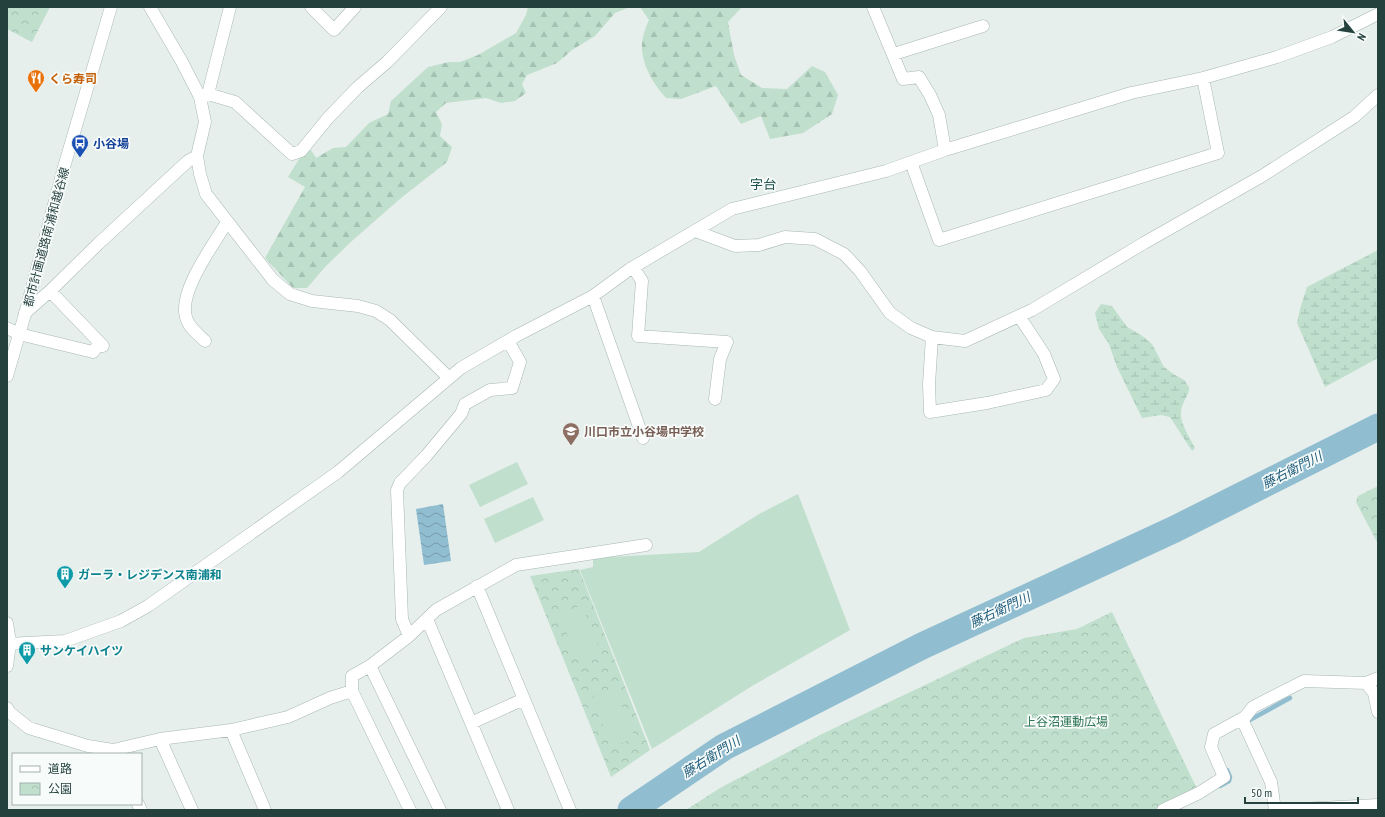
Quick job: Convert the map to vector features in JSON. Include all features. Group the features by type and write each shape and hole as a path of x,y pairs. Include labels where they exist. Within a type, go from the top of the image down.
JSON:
{"street":[{"name":"都市計画道路南浦和越谷線","path":"7,376 64,167 111,7"},
{"path":"150,7 204,96 235,102 292,154 301,151 328,118 358,87 392,57 441,7"},
{"path":"230,7 204,96 206,122 198,156 200,174 206,194 274,280 290,294 312,301 358,306 376,311 390,320 449,378"},
{"path":"311,7 334,30 355,7"},
{"path":"873,7 894,54 903,79 919,77 930,95 938,115 946,150"},
{"path":"9,643 65,641 122,622 148,606 338,472 461,368 593,296 633,267 732,209 886,171 946,150 1131,93 1203,78 1277,57 1332,37 1378,14"},
{"path":"894,54 983,26"},
{"path":"911,162 938,240 1218,154 1203,78"},
{"path":"695,230 735,246 759,245 785,237 816,239 844,254 860,271 890,313 911,328 932,337 965,341 1032,310 1144,243 1262,176 1354,117 1378,95"},
{"path":"25,313 188,161 198,156"},
{"path":"205,341 195,332 186,318 184,303 189,288 207,254 228,222"},
{"path":"633,267 642,281 638,336 727,342 720,359 715,399"},
{"path":"7,328 18,334 93,352 102,344 50,291"},
{"path":"593,296 644,438"},
{"path":"932,337 929,384 930,412 987,403 1046,390 1054,379 1044,354 1019,316"},
{"path":"409,636 402,619 397,490 400,483 426,456 461,414 465,404 490,390 512,388 520,362 508,341"},
{"path":"410,810 352,691 352,676 370,666 409,636 436,610 516,565 646,545"},
{"path":"477,586 570,810"},
{"path":"427,619 508,810"},
{"path":"7,623 9,643 7,666"},
{"path":"370,666 440,810"},
{"path":"1163,810 1199,793 1224,777 1211,747 1214,734 1246,717 1253,708 1304,681 1366,683 1378,678"},
{"path":"1366,683 1376,694 1378,712"},
{"path":"7,708 8,712 29,728 88,746 114,752 160,739 231,730 288,717 330,698 352,691"},
{"path":"471,723 524,699"},
{"path":"1242,719 1271,782 1275,810"},
{"path":"231,730 265,810"},
{"path":"160,739 192,810"},
{"path":"1281,810 1378,805"}],"green space":[{"path":"7,7 50,7 32,42 7,29"},
{"path":"528,7 630,7 615,13 595,36 572,50 557,63 527,75 522,84 526,93 515,101 501,103 486,98 446,103 436,112 442,124 440,136 452,147 447,162 401,198 353,240 326,266 307,288 293,288 265,258 305,187 288,177 299,159 311,150 316,158 333,148 346,147 369,123 388,114 391,101 428,67 449,62 460,62 478,55 516,33 526,15"},
{"path":"640,7 742,7 728,22 734,55 741,75 762,88 787,89 812,66 825,72 838,95 832,114 803,133 770,139 761,116 741,124 716,86 681,99 666,98 657,88 647,70 643,57 642,43 649,20"},
{"path":"1378,250 1378,358 1325,387 1297,323 1307,287"},
{"path":"1101,304 1112,306 1127,327 1141,335 1152,344 1164,367 1184,380 1189,387 1181,410 1181,415 1184,426 1195,448 1192,451 1170,417 1161,415 1142,418 1117,367 1109,344 1099,329 1095,313"},
{"path":"517,462 528,484 480,507 469,485"},
{"path":"1378,486 1378,544 1356,502 1358,496"},
{"path":"798,494 850,630 752,686 652,749 580,570 593,567 593,558 699,552 759,514"},
{"path":"533,497 544,520 495,543 484,519"},
{"path":"579,569 650,750 611,777 530,576"},
{"path":"582,605 602,655 579,664 559,614"},
{"name":"上谷沼運動広場","path":"1112,612 1199,793 1162,810 686,810 720,788 822,734 1024,638 1077,629"},
{"path":"615,688 635,738 611,747 592,697"}],"water":[{"path":"443,504 451,561 424,565 416,509"}],"waterway":[{"name":"藤右衛門川","path":"631,810 724,747 922,646 1175,529 1378,427"},
{"path":"1246,722 1290,698"},
{"path":"1220,786 1229,781 1230,777 1227,770"}],"place":[{"name":"くら寿司","path":"36,93"},
{"name":"小谷場","path":"80,158"},
{"name":"川口市立小谷場中学校","path":"571,446"},
{"name":"ガーラ・レジデンス南浦和","path":"65,589"},
{"name":"サンケイハイツ","path":"27,665"}],"district":[{"name":"字台","path":"763,184"}]}
